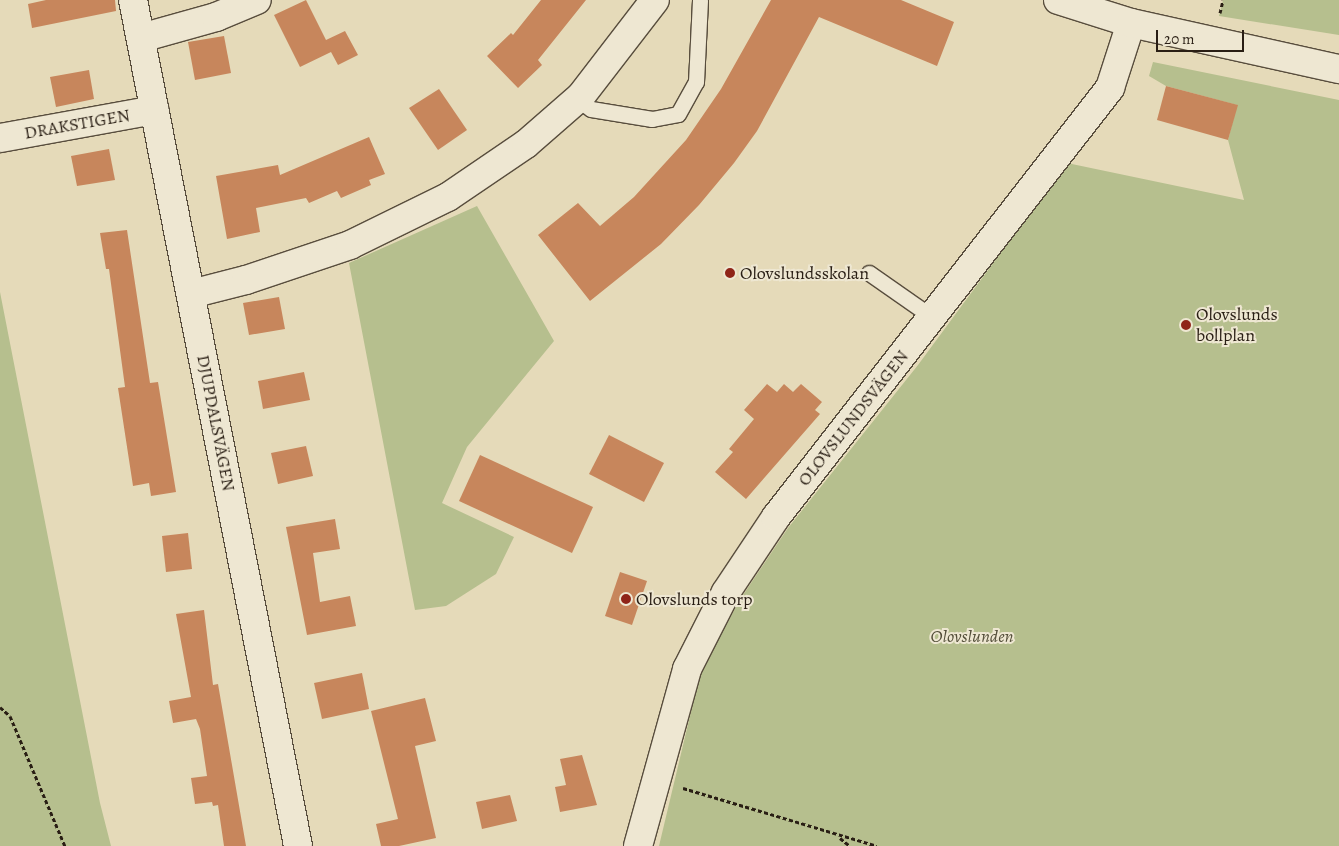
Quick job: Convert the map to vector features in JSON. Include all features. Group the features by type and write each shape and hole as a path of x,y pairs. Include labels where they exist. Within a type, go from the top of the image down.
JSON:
{"street":[{"name":"DJUPDALSVÄGEN","path":"133,0 298,846"},
{"path":"141,38 216,17 257,0"},
{"path":"191,294 246,280 350,245 448,197 526,144 577,99 655,0"},
{"path":"1058,0 1131,23 1339,69"},
{"name":"OLOVSLUNDSVÄGEN","path":"630,845 654,781 687,669 726,592 776,517 1110,88 1131,23"},
{"name":"DRAKSTIGEN","path":"0,138 154,110"}],"lane":[{"path":"577,99 591,109 652,119 678,114 696,82 700,0"},
{"path":"869,273 932,317"}],"path":[{"path":"0,707 10,716 65,846"},
{"path":"654,781 877,846"},
{"path":"838,836 850,846"}],"green space":[{"path":"1223,0 1339,0 1339,35 1219,16"},
{"name":"Olovslunden","path":"1153,62 1339,100 1339,846 659,846 700,674 739,601 788,528 918,365 1067,163 1244,200 1228,140 1237,105 1166,86 1149,76"},
{"path":"477,206 554,341 467,447 442,503 514,537 496,574 446,606 415,610 349,263"},
{"path":"0,292 100,803 111,846 0,846"}],"building":[{"path":"46,0 115,0 116,11 32,28 28,4"},
{"path":"306,0 326,40 345,31 358,55 338,65 331,52 300,67 274,15"},
{"path":"541,0 586,0 538,60 542,65 518,88 487,56 511,33 513,35"},
{"path":"771,0 901,0 954,22 937,66 819,17 757,131 734,163 699,205 661,244 590,301 538,235 578,203 600,226 634,197 686,140 721,89"},
{"path":"224,36 231,73 195,80 188,42"},
{"path":"89,70 94,99 56,107 50,77"},
{"path":"1166,86 1238,105 1228,140 1157,120"},
{"path":"439,89 467,130 438,150 409,108"},
{"path":"369,137 385,174 369,180 371,185 341,198 337,191 309,203 306,198 256,208 260,232 227,239 216,176 278,165 280,175"},
{"path":"109,149 115,180 77,186 71,156"},
{"path":"127,230 150,383 158,382 176,492 151,496 149,483 133,486 118,388 125,387 109,269 106,269 100,233"},
{"path":"279,297 285,329 249,335 243,303"},
{"path":"304,372 310,400 263,409 258,381"},
{"path":"767,384 777,392 784,384 793,392 801,384 822,402 815,410 820,414 746,499 715,472 733,452 729,449 754,419 744,410"},
{"path":"609,435 664,463 644,502 589,474"},
{"path":"306,446 313,476 278,484 271,453"},
{"path":"480,455 593,507 572,553 459,501"},
{"path":"335,519 340,549 313,553 320,602 350,596 356,626 307,635 286,527"},
{"path":"188,533 192,569 166,572 162,536"},
{"name":"Olovslunds torp","path":"620,572 647,581 632,625 605,616"},
{"path":"204,610 213,685 218,684 246,846 224,846 218,805 213,806 212,802 195,804 191,778 207,776 200,729 196,719 173,723 169,701 191,697 176,614"},
{"path":"362,673 369,709 322,719 314,683"},
{"path":"425,698 436,741 415,746 436,838 399,846 381,846 376,824 398,819 371,711"},
{"path":"582,755 597,805 560,812 555,787 566,785 560,759"},
{"path":"510,795 517,821 482,829 476,802"}],"place":[{"name":"Olovslundsskolan","path":"730,273"},
{"name":"Olovslunds bollplan","path":"1186,325"},
{"name":"Olovslunds torp","path":"626,599"}]}
